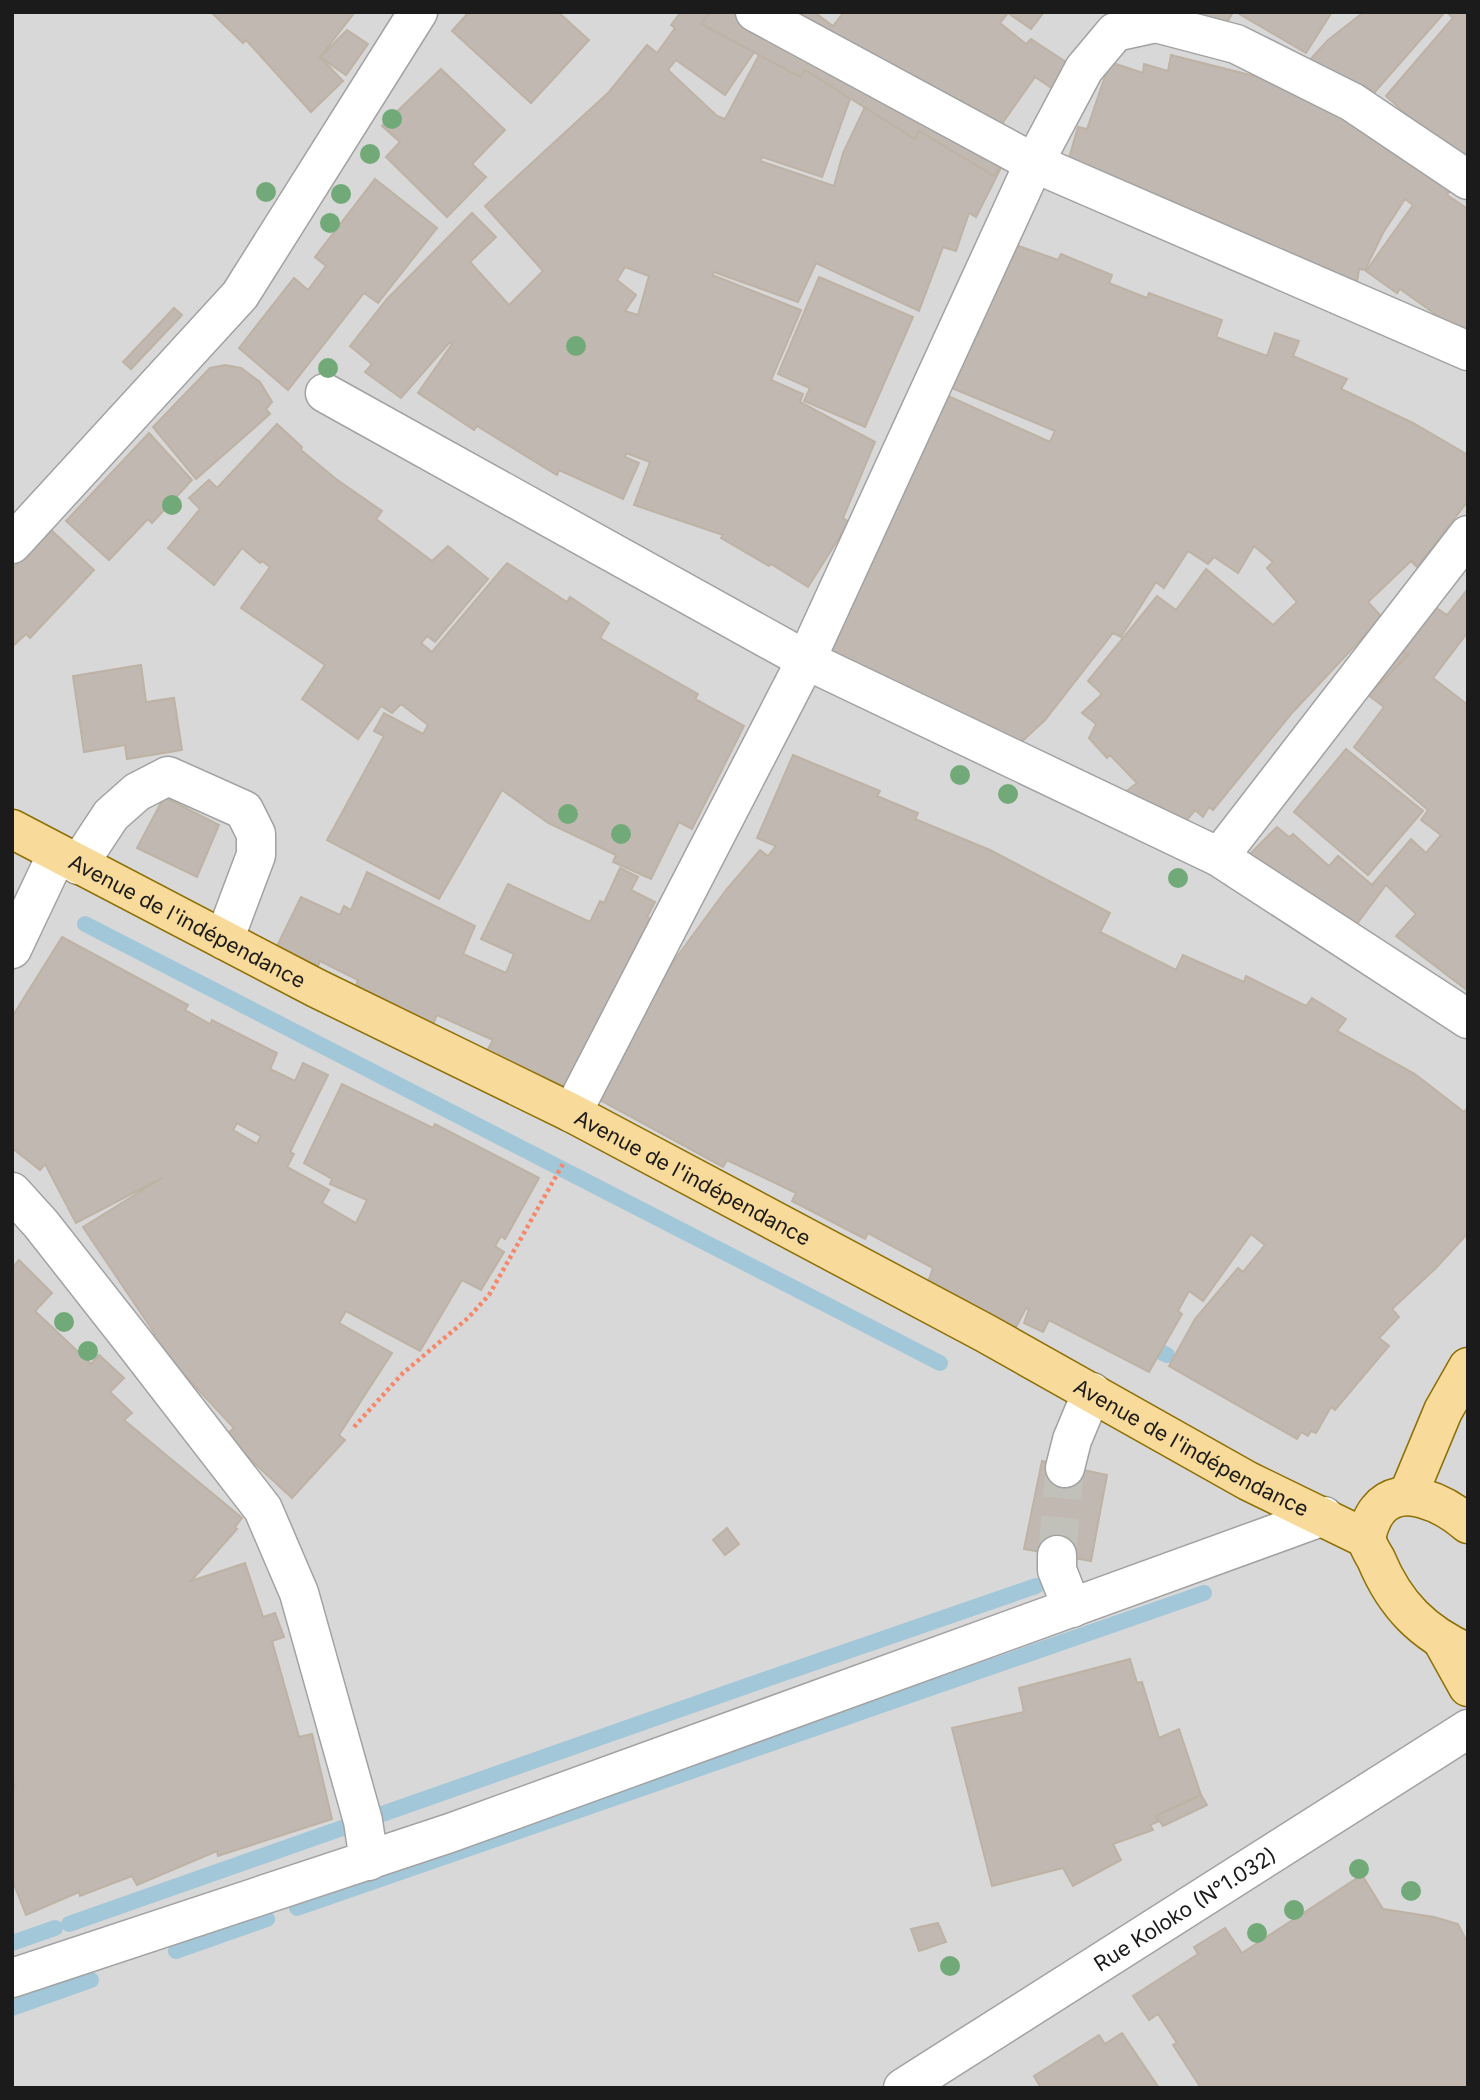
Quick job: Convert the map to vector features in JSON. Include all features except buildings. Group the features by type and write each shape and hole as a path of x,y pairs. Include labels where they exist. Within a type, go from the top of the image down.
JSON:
{"main road":[{"name":"Avenue de l'indépendance","path":"12,829 316,988 580,1117 1092,1392 1248,1480 1367,1539"},
{"path":"1408,1495 1443,1411 1468,1367"},
{"path":"1468,1524 1451,1510 1408,1495 1387,1499 1374,1515 1367,1539 1383,1577 1405,1608 1422,1627 1456,1647 1468,1687"}],"street":[{"path":"12,544 240,295 418,12"},
{"path":"755,12 1034,163 1468,351"},
{"path":"580,1117 806,660 1034,163 1084,69 1115,32 1156,23 1236,44 1352,102 1468,180"},
{"path":"325,393 806,660 1219,857 1468,1019"},
{"path":"1219,857 1468,535"},
{"path":"12,949 67,860 137,792 168,776 244,810 256,834 256,855 224,940"},
{"path":"12,1192 49,1234 263,1509 299,1593 362,1821 369,1861"},
{"path":"1065,1468 1072,1440 1092,1392"},
{"path":"12,1978 369,1861 1324,1516"},
{"path":"1057,1555 1057,1570 1072,1608"},
{"name":"Rue Koloko (N°1.032)","path":"902,2088 1468,1729"}],"path":[{"path":"354,1427 402,1374 468,1318 489,1295 580,1117"}],"shaded area":[{"path":"12,12 1468,12 1468,2088 12,2088"}],"waterway":[{"path":"85,924 940,1363"},
{"path":"1141,1343 1167,1355"},
{"path":"69,1924 1036,1586"},
{"path":"297,1908 1204,1593"},
{"path":"176,1951 267,1919"},
{"path":"12,1943 55,1928"},
{"path":"12,2008 91,1980"}],"tunnel":[{"path":"1057,1555 1065,1468"}]}
